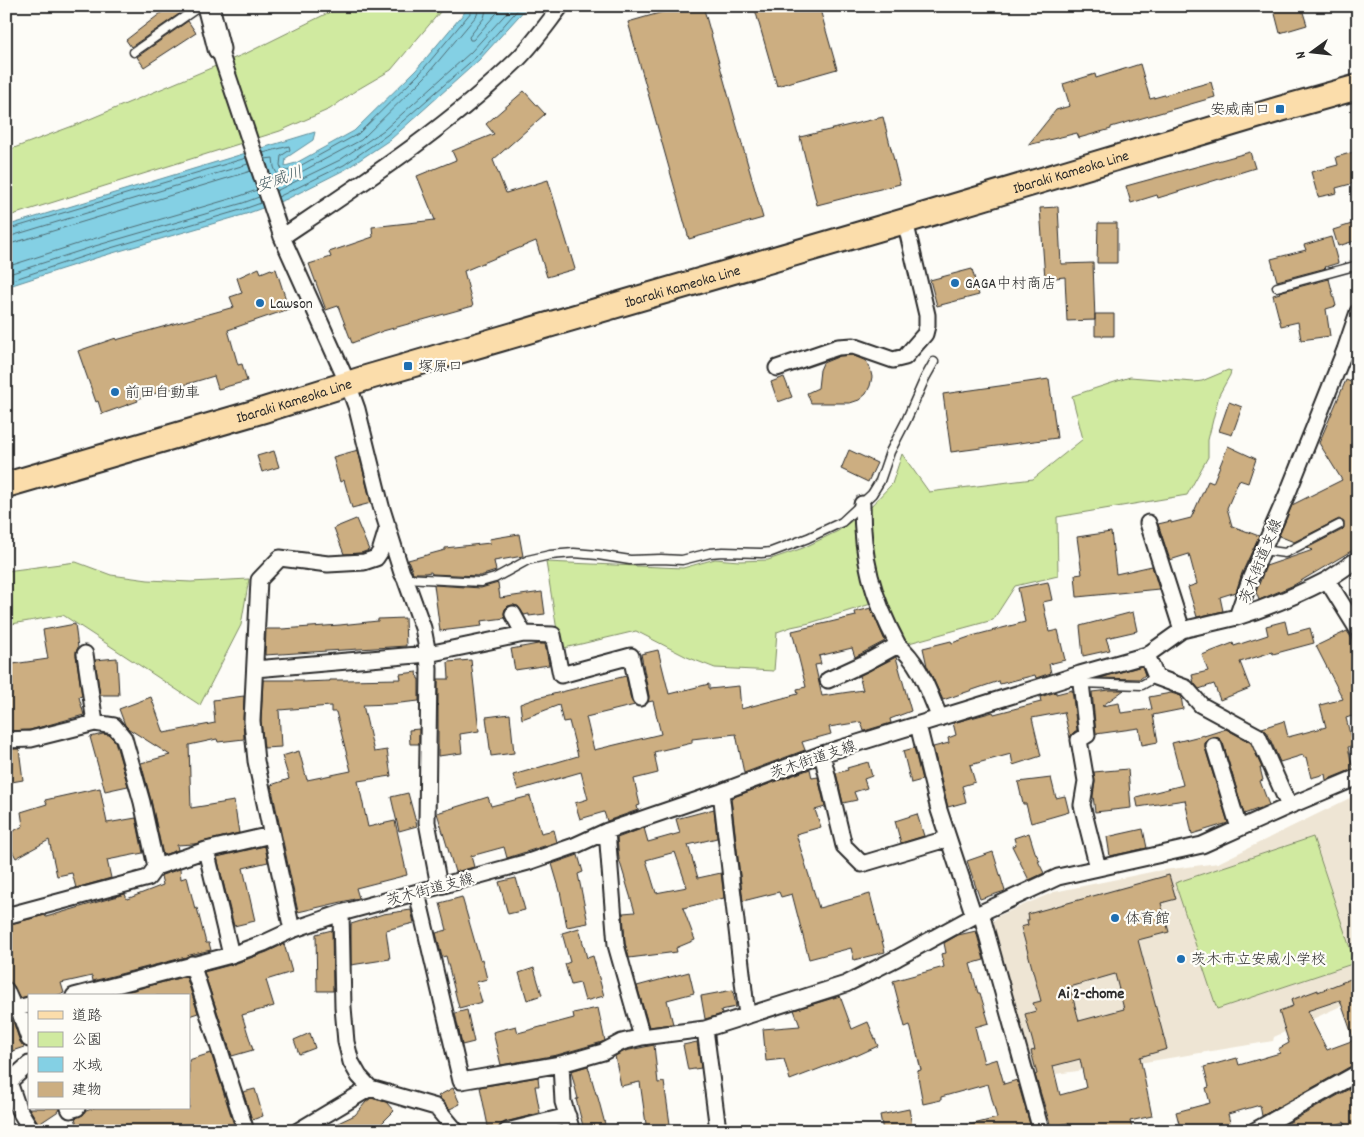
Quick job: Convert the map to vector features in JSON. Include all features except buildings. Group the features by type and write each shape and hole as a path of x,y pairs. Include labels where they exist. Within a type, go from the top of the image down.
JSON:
{"main road":[{"name":"Ibaraki Kameoka Line","path":"6,485 1358,87"}],"street":[{"path":"282,237 384,169 461,111 520,58 562,6"},
{"path":"207,7 219,49 282,237 348,384 357,409 381,506 402,573 424,628 429,669 427,822 439,886"},
{"path":"777,368 838,347 852,346 893,360 905,357 925,334 927,326 927,316 905,221"},
{"name":"茨木街道支線","path":"83,994 231,955 264,944 292,930 341,913 528,862 574,846 607,831 721,792 822,754 1080,678 1147,655 1182,630 1237,617 1251,577 1351,351 1358,312"},
{"path":"862,504 862,529 867,568 877,602 898,645 918,667 940,718"},
{"path":"1148,523 1182,630"},
{"path":"292,930 256,761 252,721 259,580 280,558 328,564 364,562 376,558 380,552 388,526"},
{"path":"1237,617 1302,593 1327,580 1358,559"},
{"path":"1327,580 1358,630"},
{"path":"513,614 524,634"},
{"path":"255,670 428,654 524,634 553,635 561,675 631,656 640,698"},
{"path":"828,680 868,662 898,645"},
{"path":"85,654 95,723"},
{"path":"1147,655 1156,677 1186,688 1201,705 1258,736 1289,806"},
{"path":"1080,678 1086,735 1079,740 1086,781 1082,806 1098,868"},
{"path":"6,740 31,739 95,723 114,726 124,738 142,802 156,867"},
{"path":"918,725 939,810 977,915 1042,1131"},
{"path":"1214,746 1239,828"},
{"path":"822,754 844,846 862,864 943,840"},
{"path":"417,893 461,1081 561,1064 603,1052 622,1042 642,1037 704,1029 846,984 977,915 1058,877 1202,844 1358,777"},
{"path":"721,792 747,1016"},
{"path":"607,831 616,945 642,1037"},
{"path":"6,916 148,878 156,867 206,850 271,835"},
{"path":"206,850 231,955"},
{"path":"341,913 343,1007 346,1042 358,1076 370,1088 436,1107 456,1131"},
{"path":"192,964 246,1131"},
{"path":"6,990 17,1008 28,1036"},
{"path":"704,1029 718,1130"},
{"path":"561,1064 564,1102 572,1131"},
{"path":"28,1065 9,1082 18,1108 32,1131"},
{"path":"1254,1131 1358,1073"},
{"path":"298,1131 370,1088"},
{"path":"507,1131 568,1116"}],"lane":[{"path":"134,52 207,7"},
{"path":"1278,287 1358,265"},
{"path":"405,578 481,582 495,578 528,560 558,554 590,554 630,560 682,560 710,553 755,554 772,552 808,538 842,522 872,494 880,481 890,452 934,362"},
{"path":"1263,550 1285,553 1339,525"},
{"path":"1080,678 1142,685 1156,677"}],"shaded area":[{"name":"茨木市立安威小学校","path":"1358,794 1358,998 1274,1037 1273,1041 1145,1062 1033,1077 993,921 998,916 1054,892 1156,871 1218,863"}],"green space":[{"path":"342,6 445,6 391,70 355,91 330,109 280,131 6,217 6,151 78,124 249,52"},
{"path":"1228,370 1231,371 1230,375 1219,395 1208,440 1208,457 1187,495 1057,517 1058,576 1015,586 993,620 909,643 897,632 871,568 866,511 892,484 902,454 929,492 1033,479 1083,439 1072,396 1130,377 1194,382 1202,381"},
{"path":"857,517 874,603 777,632 774,671 715,668 687,657 636,631 560,649 546,562 683,568 715,559 739,561 768,560 803,548 838,531"},
{"path":"76,562 111,575 148,580 191,582 249,579 241,625 200,705 63,615 6,625 6,571"},
{"path":"1313,837 1355,963 1217,1009 1175,883"}],"water":[{"name":"安威川","path":"470,6 528,6 479,60 391,139 346,169 287,199 246,214 99,257 6,287 6,226 315,132 313,140 286,158 285,166 296,163 354,131 416,70"}],"place":[{"name":"安威南口","path":"1280,109"},
{"name":"GAGA中村商店","path":"955,283"},
{"name":"Lawson","path":"260,303"},
{"name":"塚原口","path":"408,366"},
{"name":"前田自動車","path":"115,392"},
{"name":"体育館","path":"1115,918"},
{"name":"茨木市立安威小学校","path":"1181,959"}],"district":[{"name":"Ai 2-chome","path":"1091,992"}]}
